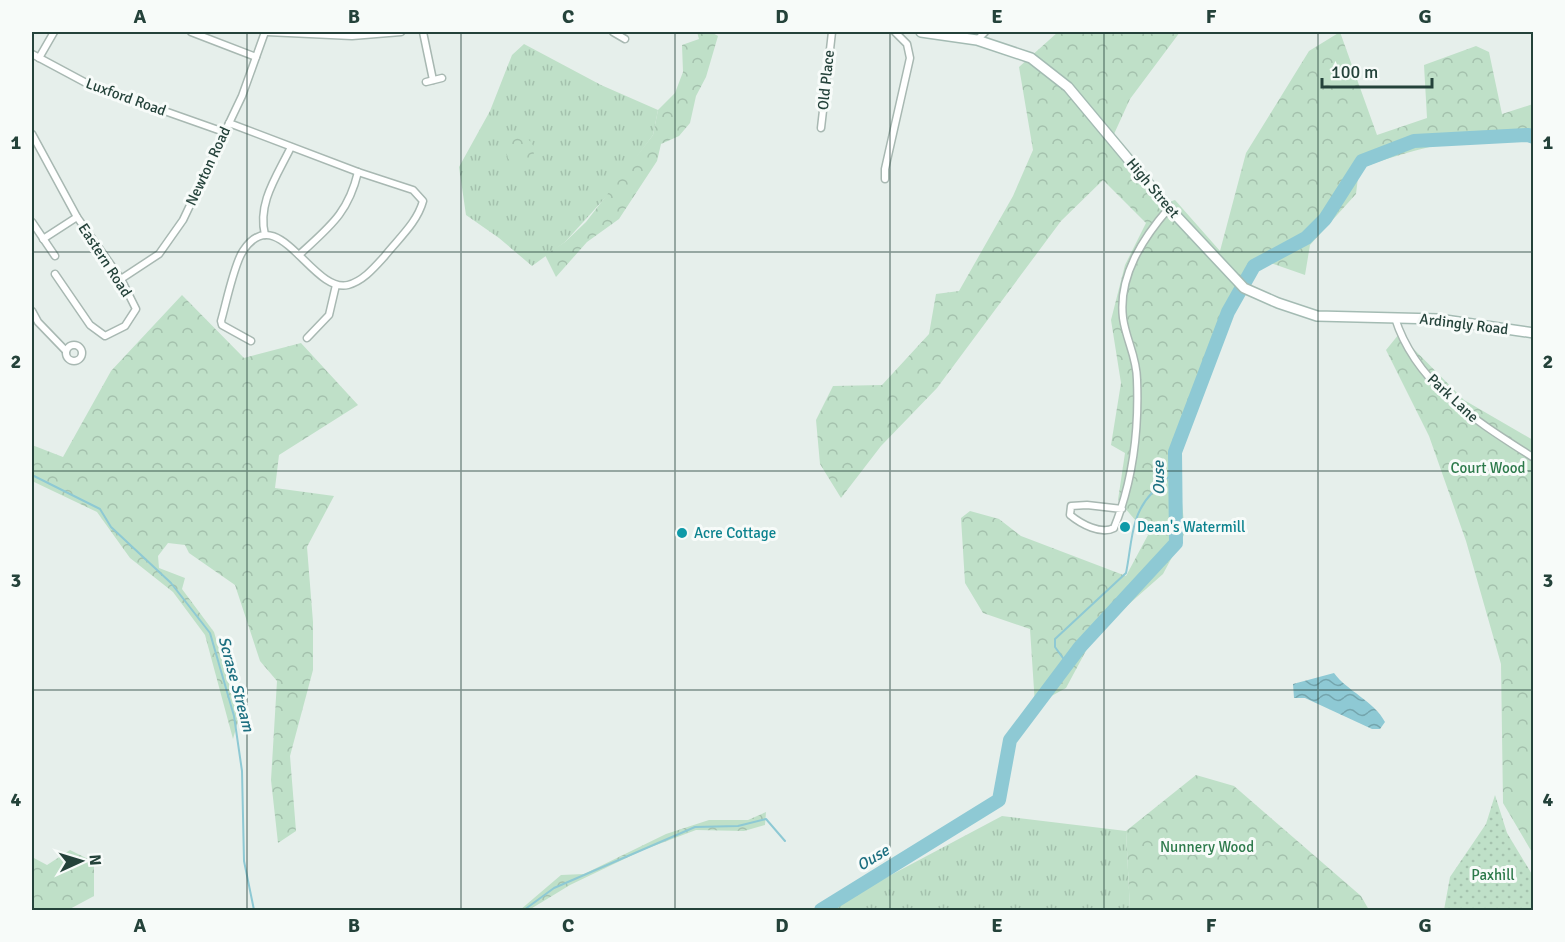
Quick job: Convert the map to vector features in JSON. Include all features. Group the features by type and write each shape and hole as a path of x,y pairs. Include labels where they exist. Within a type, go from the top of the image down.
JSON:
{"main road":[{"name":"High Street","path":"921,32 978,40 1031,58 1068,87 1169,208 1242,287 1278,303 1317,316 1395,318"},
{"name":"Ardingly Road","path":"1395,318 1438,319 1533,333"}],"street":[{"path":"39,58 54,32"},
{"path":"191,32 256,57"},
{"path":"266,32 352,36 401,32"},
{"name":"Newton Road","path":"121,279 159,254 183,220 229,123 266,32"},
{"path":"423,32 430,81 442,78"},
{"path":"613,32 625,39"},
{"name":"Old Place","path":"821,128 832,32"},
{"path":"885,179 885,169 909,58 907,44 895,32"},
{"path":"978,40 985,32"},
{"name":"Luxford Road","path":"32,54 88,84 224,132"},
{"path":"229,123 358,172 413,190 423,201 420,214 373,269 353,283 336,285 316,272 275,236 265,235 254,239 242,252 221,321 222,325 251,341"},
{"name":"Eastern Road","path":"32,134 77,217 121,279 136,309 125,326 105,336 90,325 56,274"},
{"path":"265,235 262,221 263,207 291,147"},
{"path":"299,255 336,220 352,198 358,172"},
{"path":"1122,509 1078,505 1071,506 1070,515 1095,529 1109,531 1114,528 1122,509 1127,493 1133,453 1137,379 1135,353 1124,320 1122,296 1132,262 1149,230 1169,208"},
{"path":"43,239 77,217"},
{"path":"32,222 55,256"},
{"path":"307,338 329,315 336,285"},
{"path":"32,311 38,322 66,351"},
{"name":"Park Lane","path":"1395,318 1399,330 1429,379 1469,417 1533,458"}],"green space":[{"path":"697,32 711,32 718,36 706,77 696,96 690,123 679,136 661,144 657,161 619,219 587,242 556,277 545,255 565,242 586,222 653,135 658,110 675,93 683,72 682,45 699,39"},
{"path":"1058,32 1180,32 1130,99 1109,145 1160,205 1175,200 1220,251 1246,153 1309,51 1340,32 1377,135 1427,118 1424,65 1476,46 1489,52 1502,114 1533,104 1533,136 1489,137 1444,144 1359,169 1356,194 1310,245 1305,275 1265,261 1239,296 1178,462 1185,533 1163,574 1095,634 1066,688 1035,705 1030,629 983,613 965,583 961,518 970,511 999,519 1021,536 1126,576 1148,535 1118,500 1125,453 1111,445 1121,383 1111,320 1125,265 1146,223 1103,180 1061,221 937,388 881,446 841,498 820,464 816,420 833,386 882,385 929,334 936,294 959,291 1013,196 1033,150 1019,67"},
{"path":"524,44 601,85 658,110 653,135 614,188 565,242 532,266 499,238 466,215 459,167 490,111 512,55"},
{"path":"520,137 530,141 534,151 530,161 520,165 510,161 506,151 510,141"},
{"path":"182,295 244,358 301,343 358,405 279,455 275,488 334,496 307,547 313,622 313,670 290,756 296,831 278,843 271,780 277,681 260,661 235,585 189,553 185,545 168,543 158,556 159,568 185,578 182,589 214,632 239,718 233,739 205,635 173,592 130,558 97,512 32,481 32,445 63,457 111,371"},
{"name":"Court Wood","path":"1399,334 1464,400 1533,440 1533,854 1503,803 1501,664 1466,541 1429,436 1386,350"},
{"name":"Nunnery Wood","path":"1196,775 1234,786 1361,896 1369,910 1130,910 1126,831"},
{"name":"Paxhill","path":"1495,795 1507,833 1533,876 1533,910 1444,910 1450,877 1486,824"},
{"path":"766,812 765,825 744,831 696,830 643,850 570,885 529,910 520,910 561,875 584,874 666,834 709,820 748,820"},
{"path":"1002,816 1126,831 1130,910 825,910"},
{"path":"70,850 94,862 94,896 68,910 32,910 32,857 47,865"}],"water":[{"path":"1334,673 1380,715 1385,722 1380,729 1372,729 1305,698 1294,698 1293,684"}],"waterway":[{"name":"Ouse","path":"821,910 999,800 1010,740 1080,647 1176,543 1175,452 1228,312 1254,266 1306,238 1325,219 1362,161 1414,141 1528,135 1534,137"},
{"path":"1068,665 1055,647 1055,639 1126,573 1133,531 1140,511 1152,493 1175,470"},
{"name":"Scrase Stream","path":"32,475 100,509 111,527 171,583 210,633 234,716 242,771 244,861 254,910"},
{"path":"524,910 554,888 695,827 738,826 766,819 785,841"}],"place":[{"name":"Dean's Watermill","path":"1125,527"},
{"name":"Acre Cottage","path":"682,533"}]}
